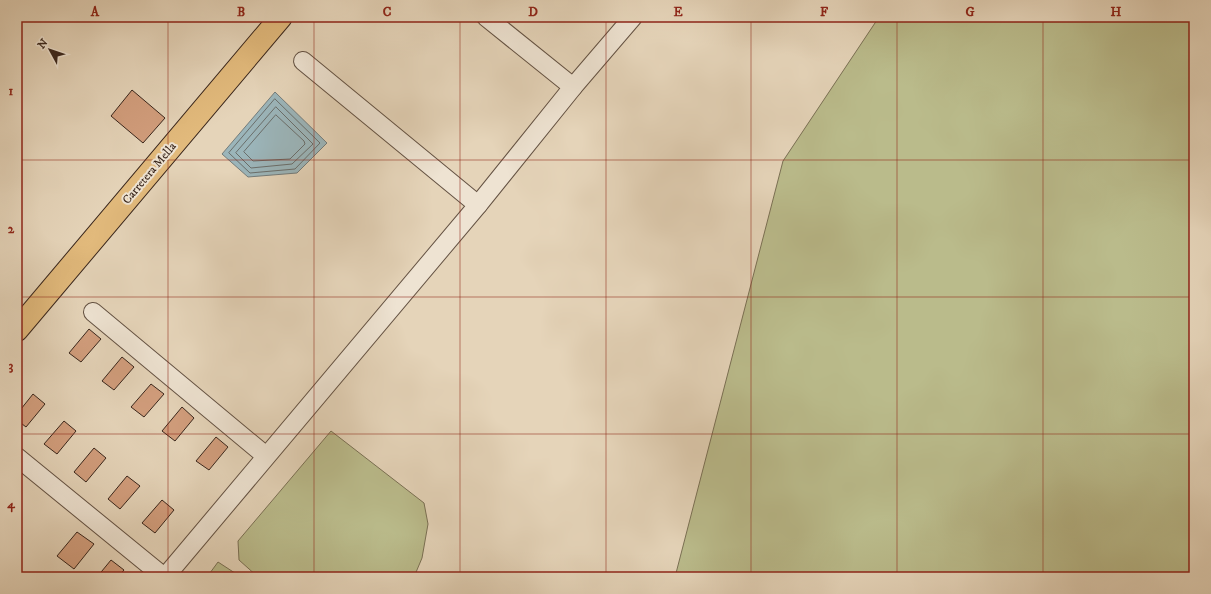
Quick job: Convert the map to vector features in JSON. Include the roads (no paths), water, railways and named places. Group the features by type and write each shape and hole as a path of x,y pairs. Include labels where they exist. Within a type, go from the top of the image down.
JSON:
{"main road":[{"name":"Carretera Mella","path":"17,330 281,17"}],"lane":[{"path":"486,17 573,87"},
{"path":"17,457 165,577 633,17"},
{"path":"303,61 478,204"},
{"path":"93,312 266,456"}],"water":[{"path":"275,92 327,143 297,173 248,177 222,154"}]}
